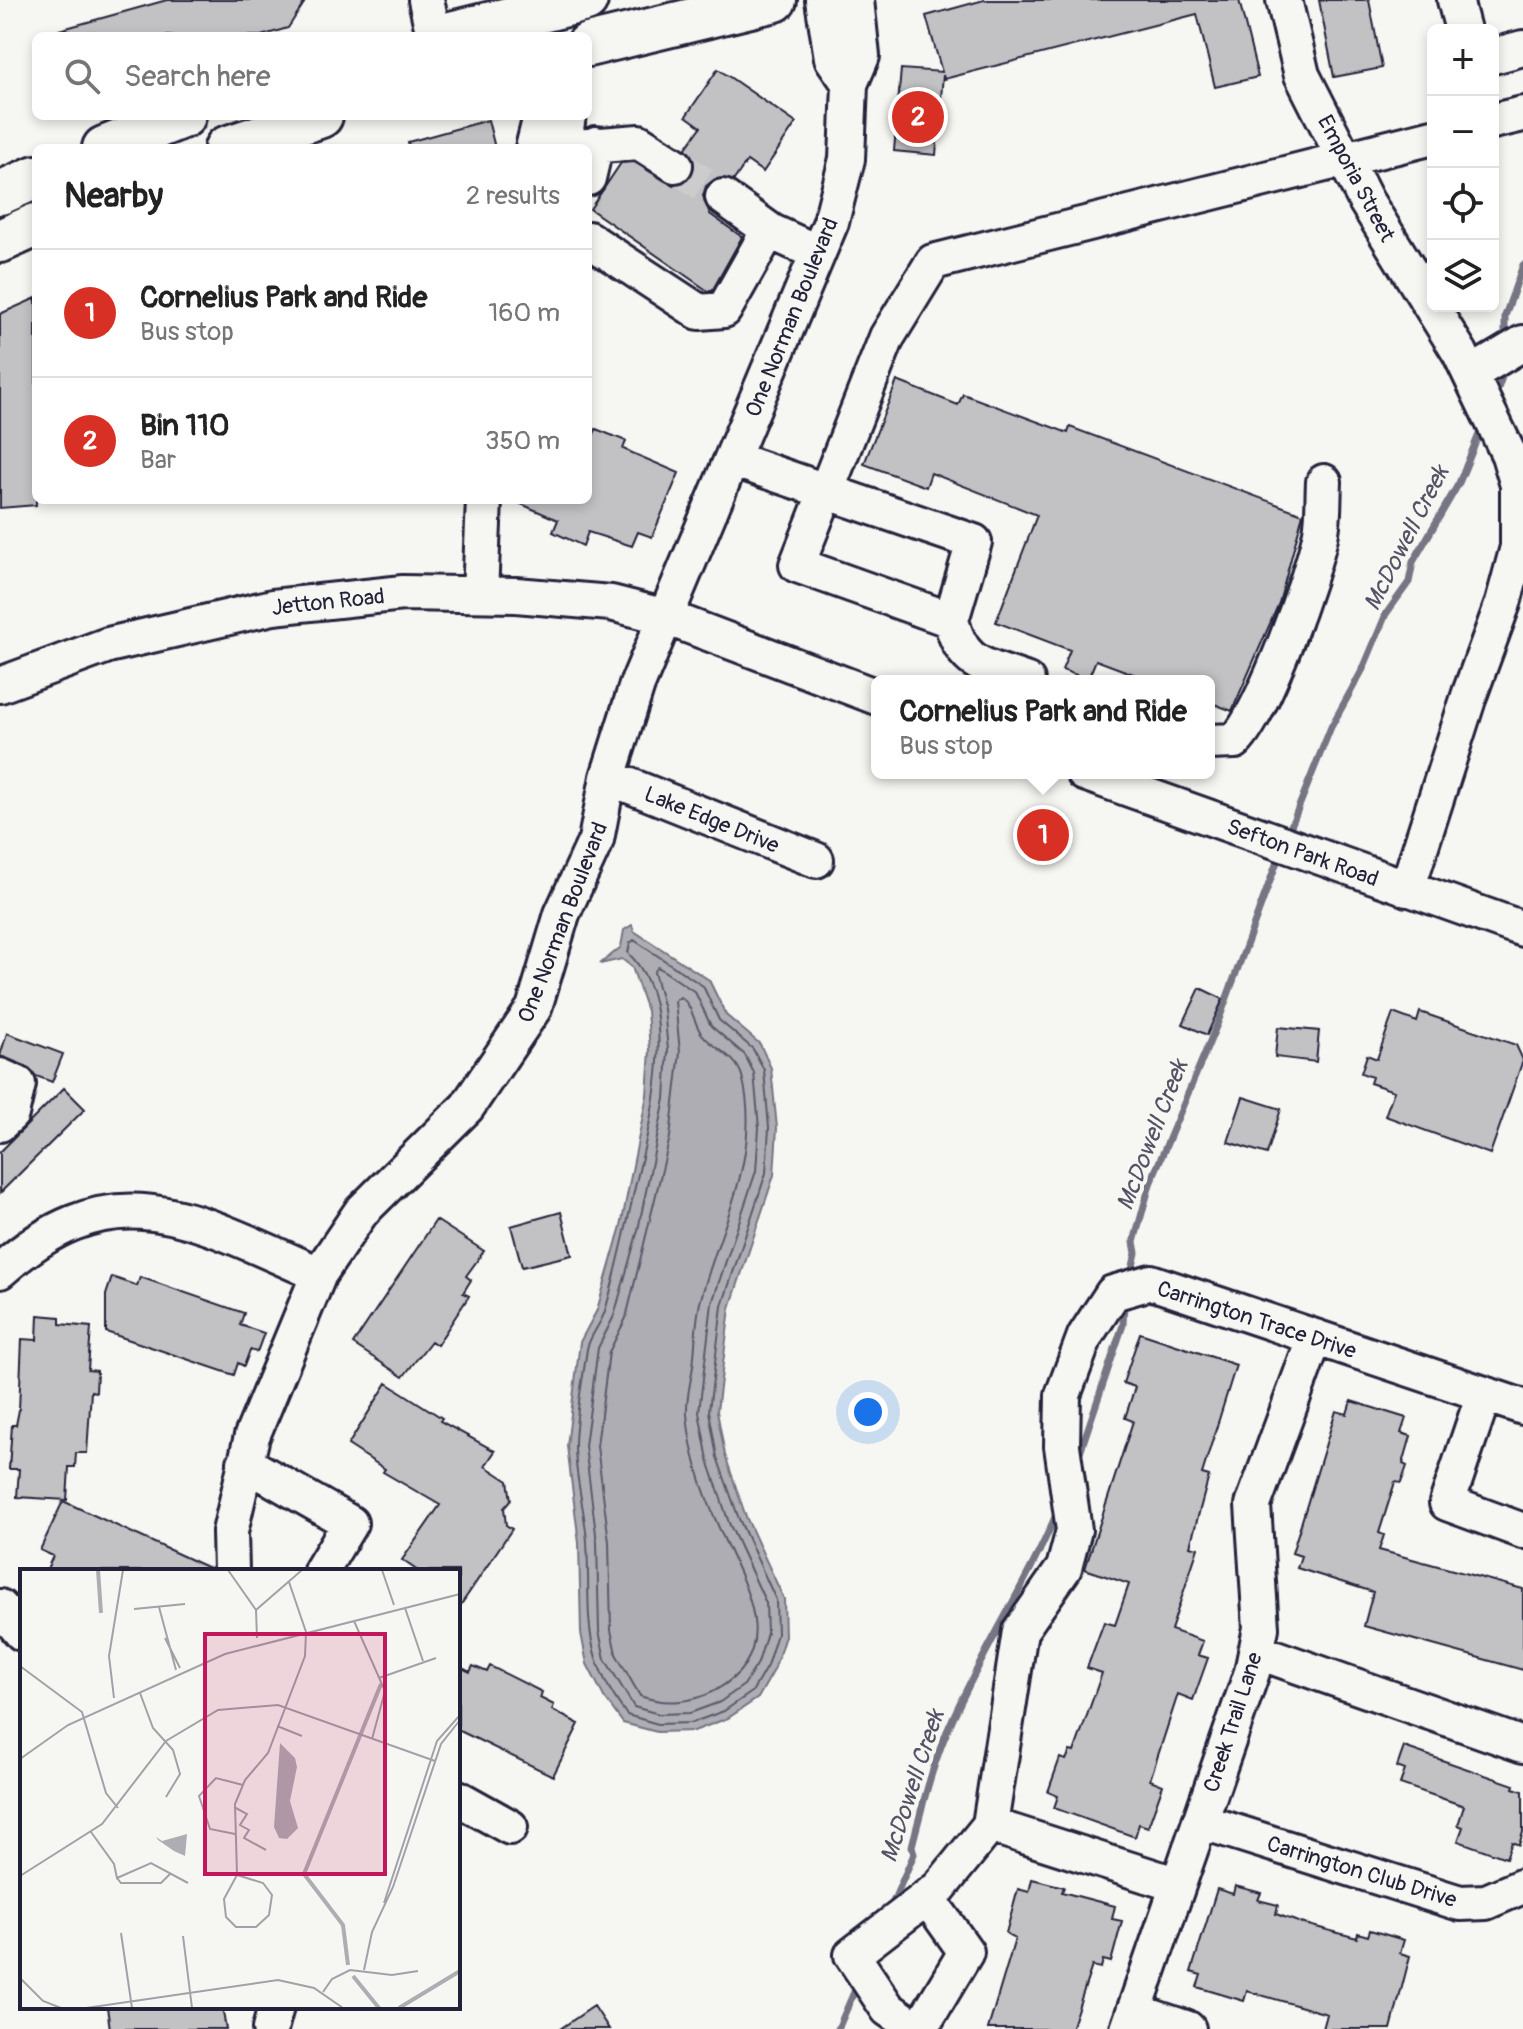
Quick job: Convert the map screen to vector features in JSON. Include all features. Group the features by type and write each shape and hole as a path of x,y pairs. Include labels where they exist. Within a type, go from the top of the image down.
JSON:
{"main road":[{"path":"454,32 586,0"},
{"path":"592,44 775,0"},
{"path":"114,144 174,120"},
{"path":"171,144 222,120"},
{"path":"238,144 309,120"},
{"path":"0,193 32,179"},
{"path":"0,241 32,227"}],"street":[{"path":"426,0 436,32"},
{"name":"One Norman Boulevard","path":"823,0 832,58 850,84"},
{"name":"One Norman Boulevard","path":"231,1569 230,1532 252,1436 319,1274 361,1212 467,1107 534,1008 562,914 596,840 608,777 637,685 818,253 843,184 851,122 850,84 862,56 856,0"},
{"name":"Emporia Street","path":"1284,0 1302,75 1366,201 1471,374 1509,455 1518,485 1518,547 1503,603 1470,693 1407,889"},
{"path":"1455,0 1461,24"},
{"path":"1499,54 1523,48"},
{"path":"1499,120 1523,114"},
{"path":"534,144 540,120"},
{"path":"569,120 574,144"},
{"path":"951,620 797,565 887,337 933,262 1427,139"},
{"path":"592,145 639,142 675,165"},
{"path":"723,197 769,230 818,253"},
{"path":"592,242 699,312 711,313 724,310 769,230"},
{"path":"1471,374 1523,343"},
{"path":"732,459 974,542 951,620 957,645 970,659 1011,675"},
{"path":"1215,742 1235,741 1248,728 1261,701 1312,565 1321,532 1324,482"},
{"path":"480,594 484,504"},
{"name":"Jetton Road","path":"0,685 108,645 273,607 403,593 597,601 666,617"},
{"path":"666,617 871,695"},
{"name":"Lake Edge Drive","path":"608,777 816,860"},
{"name":"Sefton Park Road","path":"1101,779 1523,929"},
{"path":"0,1076 18,1084 11,1114 0,1124"},
{"path":"0,1271 29,1245 59,1227 94,1213 129,1209 163,1214 233,1238 319,1274"},
{"name":"Carrington Trace Drive","path":"990,1825 1020,1631 1064,1568 1074,1530 1062,1446 1063,1395 1085,1336 1113,1293 1151,1282 1523,1407"},
{"name":"Creek Trail Lane","path":"1188,2029 1131,2020 1256,1651 1261,1628 1253,1505 1315,1337"},
{"path":"1484,1394 1447,1503 1523,1531"},
{"path":"245,1463 350,1523 322,1569"},
{"path":"0,1607 20,1631"},
{"path":"1256,1651 1523,1745"},
{"path":"460,1799 510,1827"},
{"name":"Carrington Club Drive","path":"1200,1821 1460,1903 1486,1902 1523,1886"},
{"path":"927,1897 966,1952 918,2029 888,2009 852,1955 927,1897 939,1888 990,1825 1178,1885"},
{"path":"270,2029 275,2009"}],"water":[{"path":"632,925 634,931 709,980 726,1015 760,1044 771,1068 777,1128 774,1175 730,1308 717,1411 725,1455 746,1517 784,1599 785,1636 774,1670 758,1698 728,1718 694,1731 657,1732 623,1723 604,1697 587,1664 581,1633 579,1543 567,1446 580,1342 597,1310 621,1226 647,1095 650,1050 647,1011 632,967 622,959 600,964 621,947 624,930"}],"building":[{"path":"167,0 306,0 288,28 274,32 59,30"},
{"path":"984,0 1239,0 1258,77 1215,87 1197,14 944,79 943,75 936,155 894,151 901,69 942,72 926,16"},
{"path":"1319,0 1369,0 1382,68 1334,77"},
{"path":"718,69 796,123 763,172 747,161 734,180 715,179 706,186 703,196 710,214 742,237 712,291 592,210 621,163 634,162 673,185 691,176 695,165 686,148 701,127 686,116"},
{"path":"488,120 494,144 408,144"},
{"path":"32,300 32,504 36,505 0,508 0,314"},
{"path":"897,381 958,405 963,394 1068,433 1070,427 1303,514 1279,603 1232,711 1215,704 1215,675 1136,675 1096,660 1090,675 1062,670 1070,650 996,622 1037,515 931,473 926,487 864,464"},
{"path":"596,429 626,441 623,449 679,473 652,537 638,532 632,546 588,532 583,546 553,532 558,520 521,504 592,504 593,436"},
{"path":"1200,988 1223,999 1207,1035 1183,1024"},
{"path":"1420,1012 1516,1045 1523,1060 1490,1154 1385,1116 1394,1091 1370,1083 1372,1077 1361,1073 1367,1055 1377,1059 1393,1013 1417,1022"},
{"path":"1278,1027 1319,1031 1316,1062 1275,1057"},
{"path":"7,1033 63,1054 52,1082 36,1076 26,1066 0,1056"},
{"path":"64,1088 85,1109 0,1193 0,1152"},
{"path":"1243,1097 1281,1109 1267,1154 1228,1142"},
{"path":"561,1212 572,1255 522,1267 511,1226"},
{"path":"436,1220 484,1251 466,1276 471,1280 463,1293 469,1296 437,1345 431,1341 403,1377 353,1344"},
{"path":"112,1277 137,1286 140,1277 244,1313 240,1325 264,1333 257,1352 250,1350 244,1366 238,1363 234,1375 106,1332 106,1295"},
{"path":"38,1315 60,1317 60,1324 91,1327 88,1370 97,1371 96,1392 91,1391 87,1453 76,1453 75,1467 69,1467 67,1500 17,1497 19,1469 9,1469 12,1425 16,1425 19,1410 22,1339 37,1340"},
{"path":"1140,1333 1236,1365 1202,1474 1209,1476 1190,1546 1198,1548 1171,1630 1203,1641 1198,1655 1208,1658 1193,1700 1178,1694 1150,1780 1163,1785 1148,1827 1139,1824 1135,1837 1054,1808 1058,1796 1048,1792 1060,1758 1066,1760 1070,1751 1074,1752 1102,1673 1087,1668 1104,1622 1115,1625 1129,1584 1085,1569 1133,1421 1125,1418 1135,1387 1123,1383"},
{"path":"387,1383 442,1418 440,1421 495,1451 485,1466 508,1481 511,1500 504,1508 506,1525 512,1529 460,1606 460,1569 415,1569 402,1560 440,1505 383,1472 385,1469 348,1445"},
{"path":"1351,1401 1406,1418 1401,1433 1411,1436 1403,1464 1407,1466 1401,1483 1395,1482 1379,1533 1384,1535 1379,1550 1523,1589 1523,1670 1364,1626 1373,1592 1297,1568 1301,1556 1292,1553 1336,1411 1347,1414"},
{"path":"63,1501 211,1569 47,1569 53,1556 40,1550"},
{"path":"473,1666 487,1672 490,1666 542,1692 540,1698 554,1705 552,1710 579,1724 553,1776 460,1731 460,1667 470,1672"},
{"path":"1404,1747 1514,1785 1513,1788 1523,1791 1523,1832 1519,1845 1512,1842 1506,1858 1458,1841 1463,1827 1458,1825 1464,1806 1400,1784 1405,1770 1397,1767"},
{"path":"1032,1879 1064,1887 1062,1892 1115,1906 1112,1919 1122,1921 1111,1962 1103,1960 1101,1968 1092,1966 1071,2029 988,2029 1015,1939 1006,1933 1018,1889 1029,1892"},
{"path":"1235,1886 1261,1893 1258,1900 1278,1905 1276,1914 1301,1923 1357,1938 1358,1933 1368,1936 1370,1930 1404,1940 1400,1953 1410,1956 1391,2029 1323,2029 1327,2014 1247,1991 1244,2001 1197,1987 1201,1975 1191,1972 1217,1889 1233,1894"},
{"path":"594,2006 609,2029 560,2029"},
{"path":"107,2009 222,2009 226,2029 110,2029"}],"waterway":[{"name":"McDowell Creek","path":"1505,343 1505,316 1523,265"},
{"name":"McDowell Creek","path":"1495,397 1505,368"},
{"name":"McDowell Creek","path":"1287,836 1331,727 1363,669 1386,614 1409,582 1413,562 1459,483 1482,427"},
{"name":"McDowell Creek","path":"1130,1279 1136,1253 1134,1242 1150,1184 1218,1022 1281,851"},
{"name":"McDowell Creek","path":"1077,1461 1123,1325 1124,1302"},
{"name":"McDowell Creek","path":"890,1909 914,1854 912,1846 920,1813 946,1733 1058,1510"},
{"name":"McDowell Creek","path":"838,2029 858,1983"}],"tunnel":[{"path":"675,165 723,197"}],"place":[{"name":"Bin 110","path":"918,117"},
{"name":"Cornelius Park and Ride","path":"1043,835"}]}
